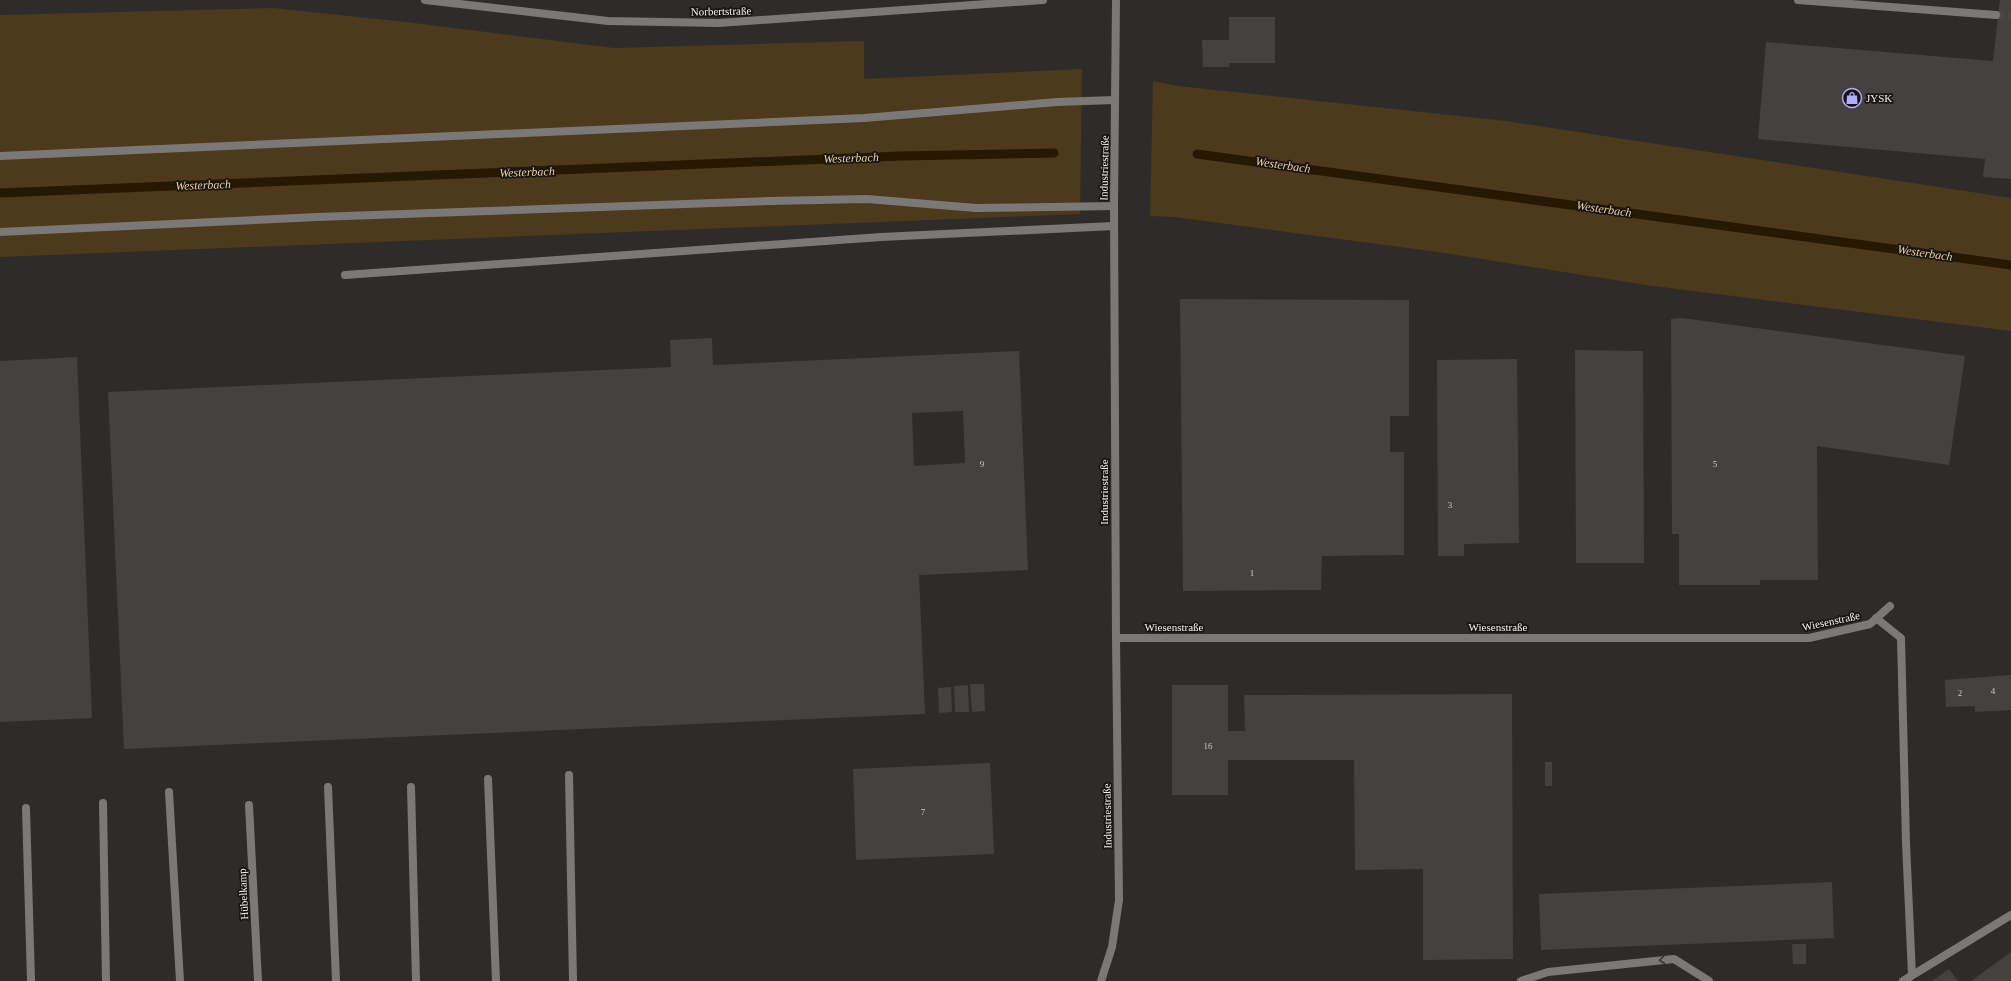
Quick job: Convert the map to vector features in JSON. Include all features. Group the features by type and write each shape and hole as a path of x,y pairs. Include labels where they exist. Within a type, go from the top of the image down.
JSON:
{"street":[{"name":"Norbertstraße","path":"425,0 608,21 719,23 1043,0"},
{"name":"Industriestraße","path":"1101,981 1112,947 1119,900 1114,226 1116,0"},
{"path":"1798,0 1996,14"},
{"path":"0,156 840,119 1057,102 1115,100"},
{"path":"0,232 317,217 770,201 867,199 976,208 1114,206"},
{"path":"344,275 881,237 1114,226"},
{"name":"Wiesenstraße","path":"1116,638 1810,638 1870,624 1890,606"},
{"name":"Wiesenstraße","path":"1876,618 1901,638 1906,843 1912,975"},
{"path":"569,775 573,981"},
{"path":"488,779 496,981"},
{"path":"328,787 336,981"},
{"path":"411,787 416,981"},
{"path":"169,792 180,981"},
{"path":"103,803 106,981"},
{"name":"Hübelkamp","path":"249,805 258,981"},
{"path":"26,808 31,981"},
{"path":"1903,981 2011,915"},
{"path":"1521,981 1548,972 1674,959 1709,981"}],"shaded area":[{"path":"273,8 406,22 614,48 864,41 864,79 1082,69 1080,214 0,257 0,15"},
{"path":"1153,81 1178,86 1506,121 2011,198 2011,331 1646,285 1438,252 1175,217 1150,216"}],"building":[{"name":"JYSK","path":"2000,0 2011,0 2011,179 1983,177 1985,159 1758,139 1766,42 1993,61"},
{"path":"1229,17 1275,17 1275,63 1229,63 1229,67 1203,67 1202,40 1229,40"},
{"path":"1180,299 1409,300 1409,416 1390,416 1390,452 1404,452 1404,555 1322,556 1321,590 1183,591"},
{"path":"1682,318 1965,356 1949,465 1817,446 1818,580 1760,580 1760,585 1679,585 1679,534 1672,534 1671,319"},
{"path":"712,338 713,365 1019,351 1028,570 919,575 925,714 124,749 108,392 671,367 670,340","holes":["963,411 965,463 914,466 912,413"]},
{"path":"1575,350 1643,351 1644,563 1576,563"},
{"path":"77,357 92,718 0,722 0,361"},
{"path":"1517,359 1519,543 1464,544 1464,556 1438,556 1437,360"},
{"path":"2011,675 2011,710 1975,712 1975,706 1946,707 1945,680"},
{"path":"970,684 984,684 985,711 972,712"},
{"path":"968,685 969,712 955,712 954,686"},
{"path":"1172,685 1228,685 1228,731 1245,731 1244,695 1512,694 1513,959 1423,960 1423,869 1355,870 1354,760 1228,760 1228,795 1172,795"},
{"path":"951,687 952,712 939,713 938,688"},
{"path":"1545,762 1552,762 1552,786 1545,786"},
{"path":"990,763 994,854 856,860 853,769"},
{"path":"1832,882 1834,938 1541,950 1539,894"},
{"path":"1792,944 1806,944 1806,964 1793,964"},
{"path":"2011,952 2011,981 1971,981"},
{"path":"1949,969 1958,981 1932,981"}],"waterway":[{"name":"Westerbach","path":"0,193 900,156 1054,153"},
{"name":"Westerbach","path":"1197,154 2011,265"}],"tunnel":[{"path":"1996,15 2011,16"}],"place":[{"name":"JYSK","path":"1852,98"}]}
